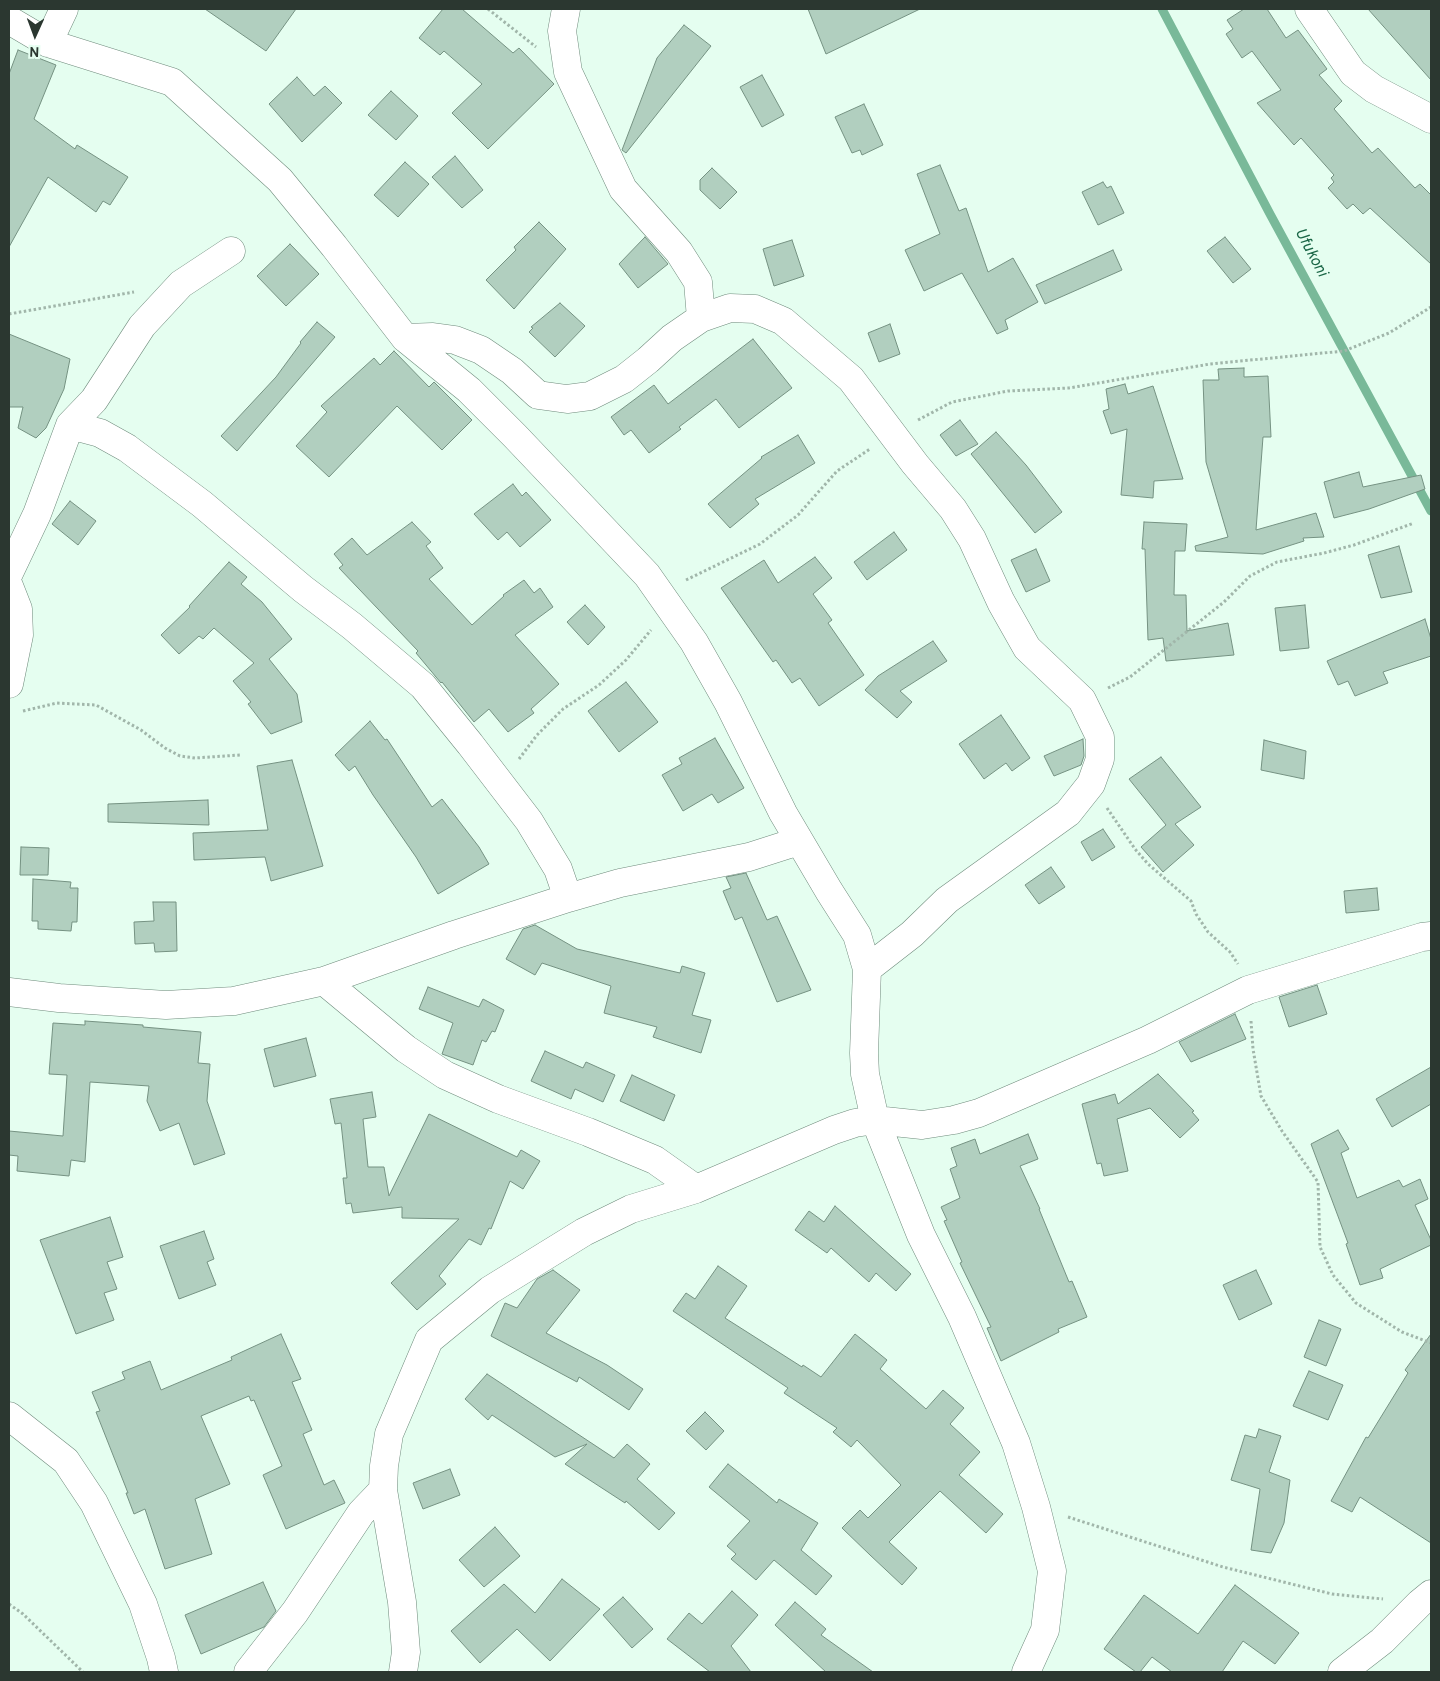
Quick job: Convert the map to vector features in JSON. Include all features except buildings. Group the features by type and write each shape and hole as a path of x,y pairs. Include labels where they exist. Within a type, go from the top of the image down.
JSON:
{"street":[{"path":"48,43 64,9"},
{"path":"566,9 562,31 568,72 624,189 679,252 698,282 701,318"},
{"path":"1309,9 1353,74 1374,89 1431,119"},
{"path":"9,20 48,43 172,82 280,180 405,338 469,390 646,575 694,642 728,702 783,814 857,935 867,969 865,1074 875,1120 922,1235 987,1372 1016,1443 1036,1507 1052,1571 1045,1630 1026,1672"},
{"path":"9,573 37,514 70,425 94,400 142,326 181,284 231,251"},
{"path":"405,338 433,337 455,340 481,350 512,371 538,395 567,399 590,396 624,379 672,338 701,318 730,308 755,309 782,321 851,379 915,464 953,509 972,539 1001,602 1027,648 1082,700 1100,737 1100,759 1091,784 1068,813 947,900 912,934 867,969"},
{"path":"70,425 100,433 127,448 202,504 423,686 529,821 558,869 568,898"},
{"path":"9,586 18,608 19,635 9,684"},
{"path":"9,992 60,998 166,1005 234,1001 324,981 454,935 620,883 749,857 800,841"},
{"path":"403,1672 406,1652 402,1602 383,1490 384,1466 389,1434 428,1340 490,1290 584,1232 630,1209 696,1190 834,1130 855,1123 875,1120 922,1126 979,1113 1148,1040 1244,978 1431,936"},
{"path":"324,981 406,1049 445,1075 498,1099 588,1132 654,1160 696,1190"},
{"path":"9,1416 66,1461 94,1503 143,1604 164,1672"},
{"path":"248,1672 295,1612 361,1513 383,1490"},
{"path":"1342,1672 1382,1641 1426,1598"}],"path":[{"path":"488,9 568,72"},
{"path":"9,314 181,284"},
{"path":"500,784 536,735 563,709 599,685 626,660 665,601 760,544 798,515 837,471 893,434 952,402 1008,391 1069,388 1210,364 1344,351 1388,332 1431,307"},
{"path":"1082,700 1130,677 1224,602 1250,576 1277,562 1354,546 1414,523"},
{"path":"20,712 34,707 57,703 96,705 141,730 165,748 180,756 194,758 240,755"},
{"path":"1091,784 1135,849 1148,864 1191,900 1196,914 1208,932 1235,958 1244,978 1261,1096 1282,1131 1318,1182 1320,1247 1333,1275 1356,1302 1402,1332 1431,1343"},
{"path":"1036,1507 1222,1567 1332,1594 1426,1598"},
{"path":"9,1604 23,1614 83,1672"}],"waterway":[{"name":"Ufukoni","path":"1162,9 1270,214 1431,511"}]}
